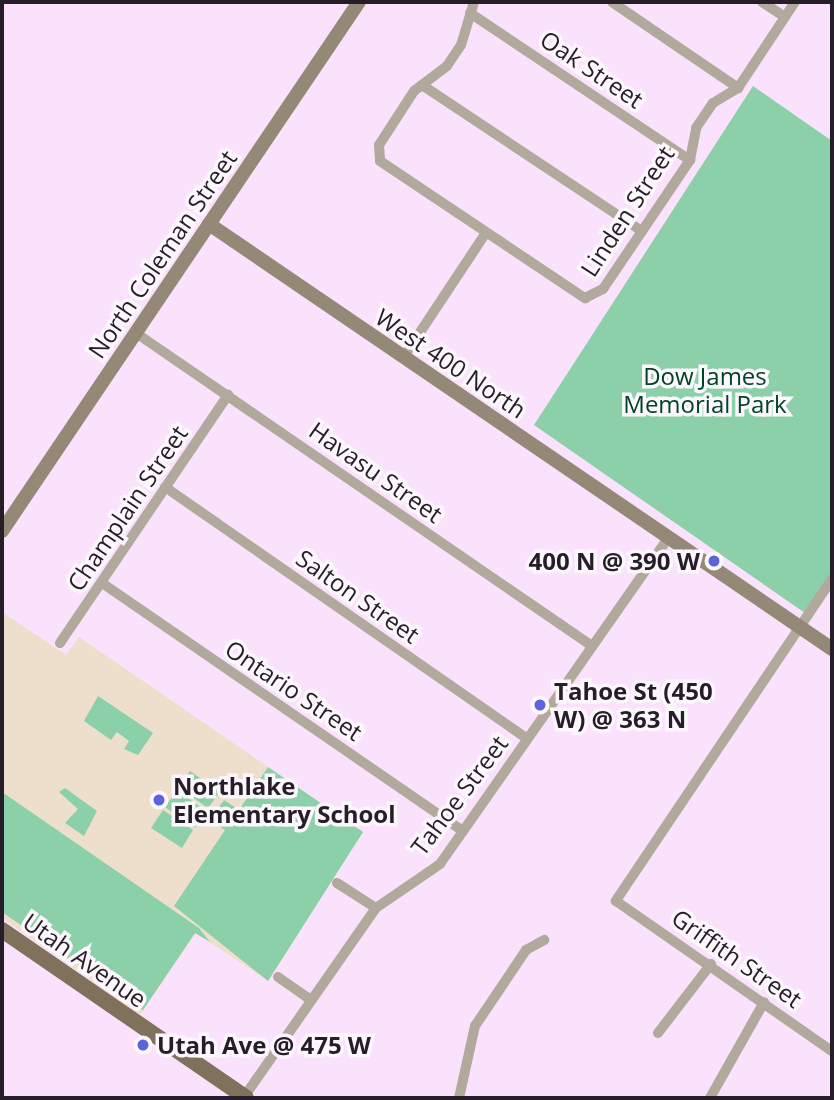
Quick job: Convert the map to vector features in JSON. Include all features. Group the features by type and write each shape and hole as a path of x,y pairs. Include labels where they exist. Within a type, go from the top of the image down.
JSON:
{"main road":[{"name":"Utah Avenue","path":"2,930 245,1098"}],"street":[{"name":"North Coleman Street","path":"2,531 359,2"},
{"path":"474,2 454,56 422,85 642,231"},
{"path":"612,2 738,88"},
{"path":"762,2 785,17"},
{"name":"Linden Street","path":"422,85 378,153 387,168 585,298 603,289 690,160 702,120 738,88 795,2"},
{"name":"Oak Street","path":"470,13 690,160"},
{"name":"West 400 North","path":"209,224 832,649"},
{"path":"403,358 485,234"},
{"name":"Havasu Street","path":"136,333 592,646"},
{"name":"Champlain Street","path":"60,643 228,395"},
{"name":"Salton Street","path":"165,487 527,739"},
{"name":"Tahoe Street","path":"245,1098 376,908 439,864 668,538"},
{"path":"799,627 832,579"},
{"name":"Ontario Street","path":"102,583 463,831"},
{"name":"Griffith Street","path":"799,627 616,901 711,964 832,1051"},
{"path":"337,883 376,908"},
{"path":"459,1098 475,1026 526,950 544,940"},
{"path":"658,1033 711,964"},
{"path":"278,977 312,1000"},
{"path":"709,1098 764,1002"}],"shaded area":[{"name":"Northlake Elementary School","path":"2,612 66,655 79,637 363,832 268,981 196,933 140,1015 2,918"}],"green space":[{"name":"Dow James Memorial Park","path":"753,86 832,141 832,574 805,613 534,425"},
{"path":"98,696 153,733 138,755 124,749 129,741 117,732 111,740 84,721"},
{"path":"268,767 363,832 268,981 174,906 225,830 210,820 224,800 239,810"},
{"path":"190,771 220,792 208,808 179,788"},
{"path":"65,788 97,811 84,836 65,823 78,809 59,792"},
{"path":"177,790 206,811 195,828 165,807"},
{"path":"2,792 199,928 210,942 195,933 143,1010 2,912"},
{"path":"163,810 193,830 182,848 151,828"}],"place":[{"name":"400 N @ 390 W","path":"714,561"},
{"name":"Tahoe St (450 W) @ 363 N","path":"540,705"},
{"name":"Northlake Elementary School","path":"159,800"},
{"name":"Utah Ave @ 475 W","path":"143,1045"}]}
